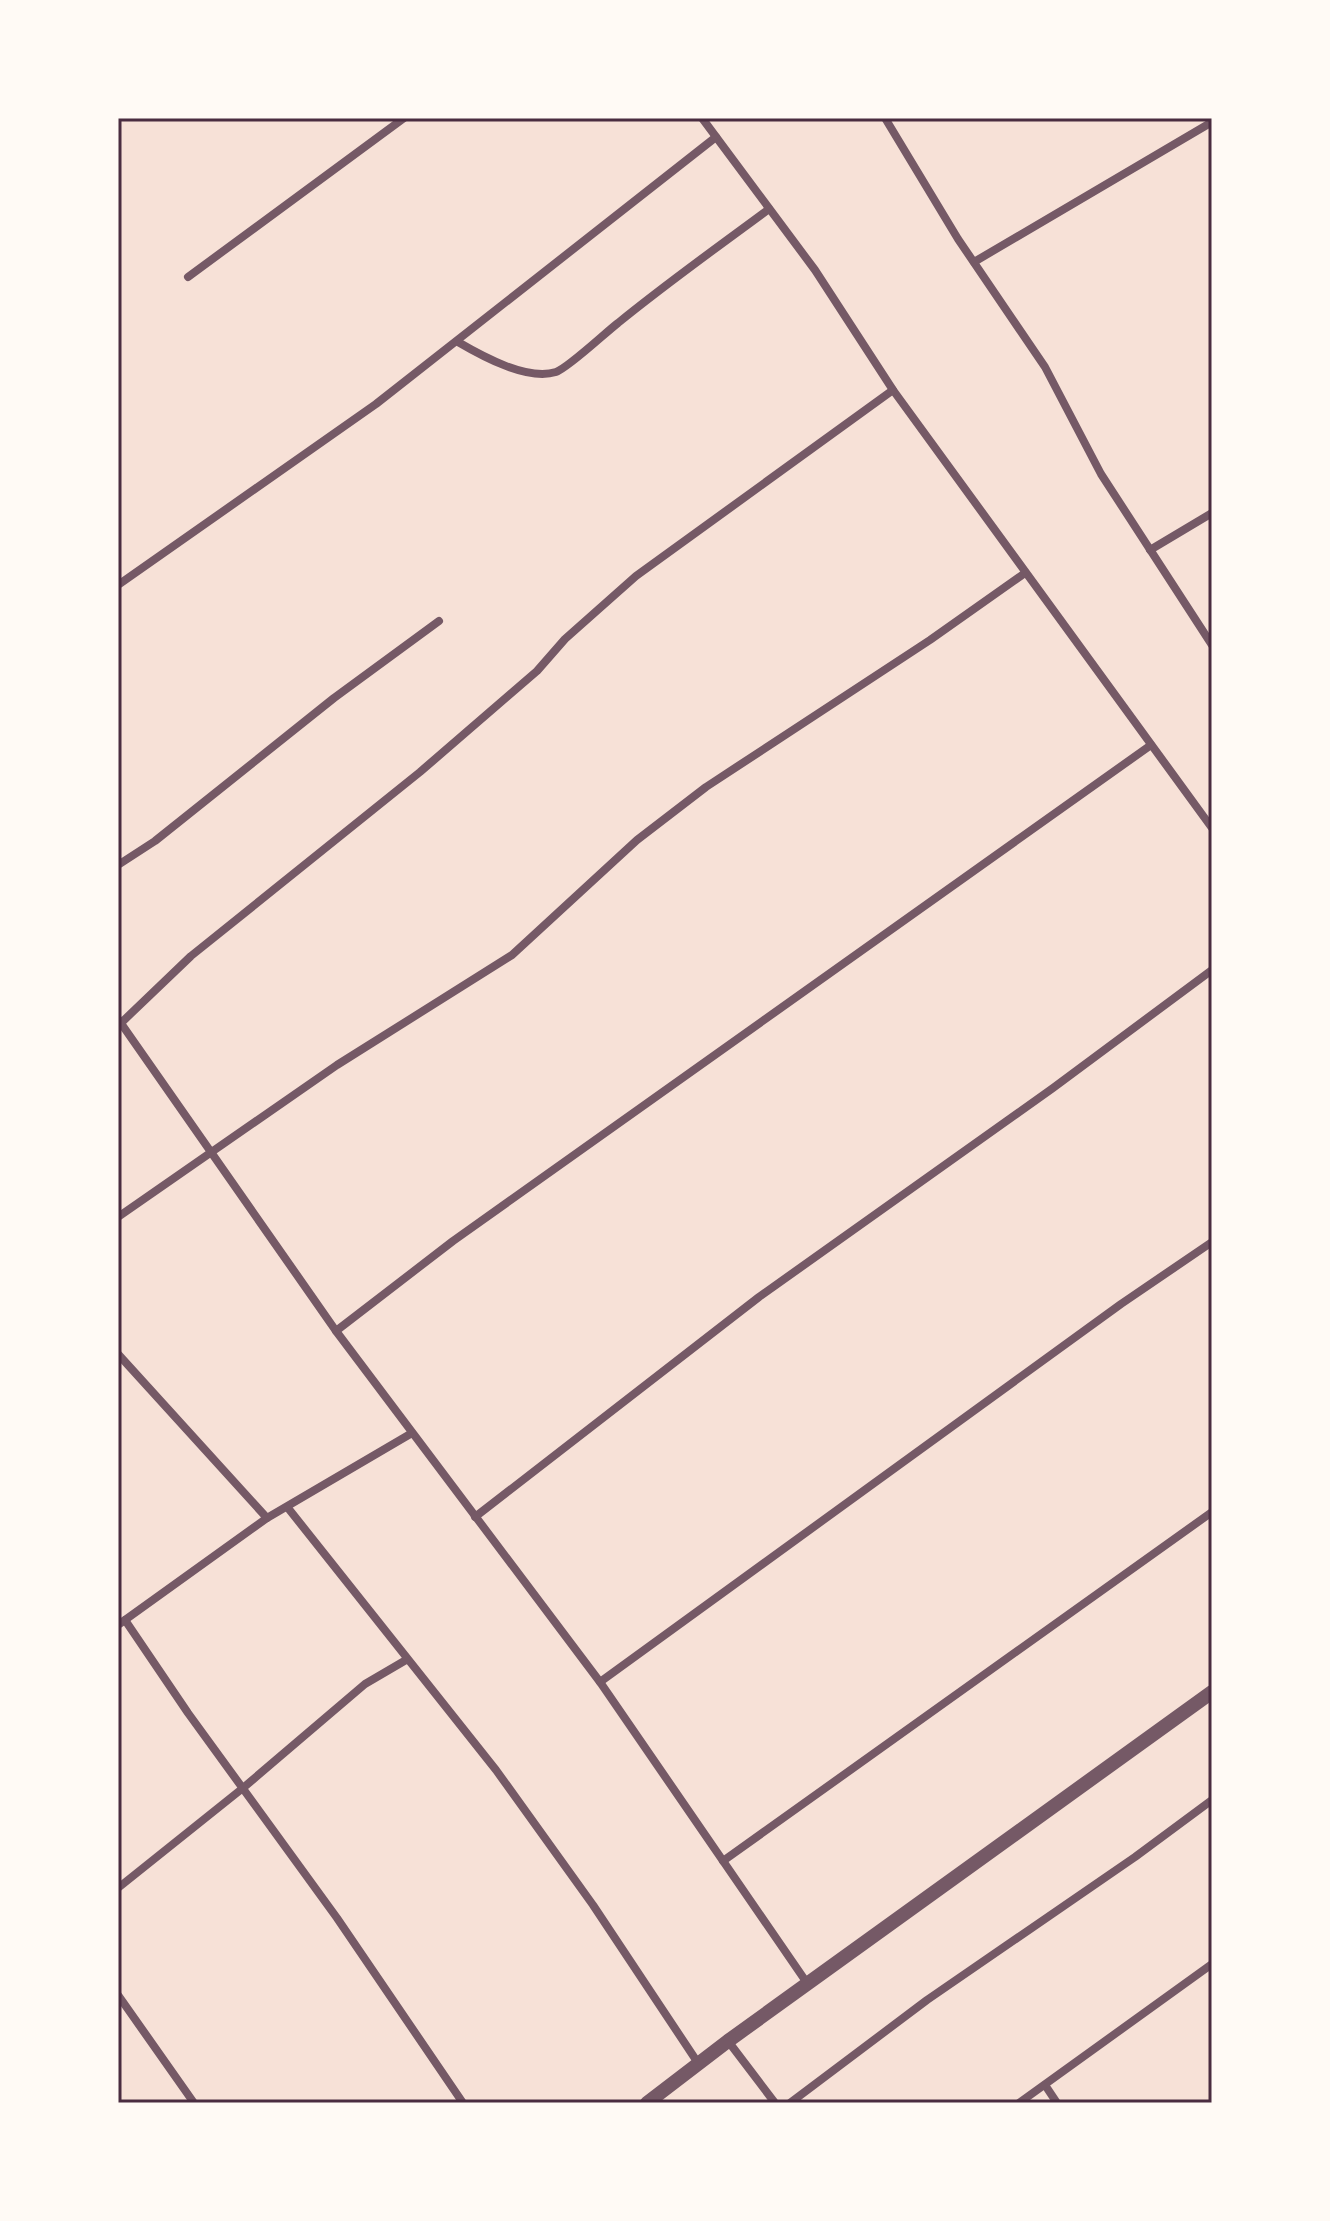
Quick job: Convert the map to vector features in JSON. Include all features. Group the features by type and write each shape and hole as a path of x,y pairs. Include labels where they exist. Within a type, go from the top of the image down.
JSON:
{"street":[{"path":"188,277 404,118"},
{"path":"702,118 815,270 893,390 1212,828"},
{"path":"885,118 974,262 1045,367 1101,474 1212,645"},
{"path":"974,262 1212,122"},
{"path":"118,585 376,404 716,137"},
{"path":"458,342 484,358 509,367 556,372 769,209"},
{"path":"807,1983 600,1682 336,1331 120,1021 191,956 420,772 537,671 565,639 636,576 893,390"},
{"path":"1150,550 1212,513"},
{"path":"118,1217 337,1065 512,955 637,840 706,787 930,640 1025,573"},
{"path":"118,865 155,841 334,698 439,621"},
{"path":"336,1331 453,1241 1151,745"},
{"path":"475,1517 759,1297 1053,1088 1212,970"},
{"path":"600,1682 1109,1313 1212,1242"},
{"path":"118,1354 121,1364 267,1518"},
{"path":"412,1433 267,1518 122,1623 337,1918 463,2103"},
{"path":"288,1508 496,1770 593,1905 698,2063"},
{"path":"723,1861 1212,1512"},
{"path":"118,1888 243,1788 365,1684 406,1660"},
{"path":"647,2103 807,1983 1212,1692"},
{"path":"790,2103 927,2000 1135,1857 1212,1800"},
{"path":"1019,2103 1212,1964"},
{"path":"118,1995 194,2103"},
{"path":"728,2041 775,2103"},
{"path":"1045,2085 1057,2103"}]}
